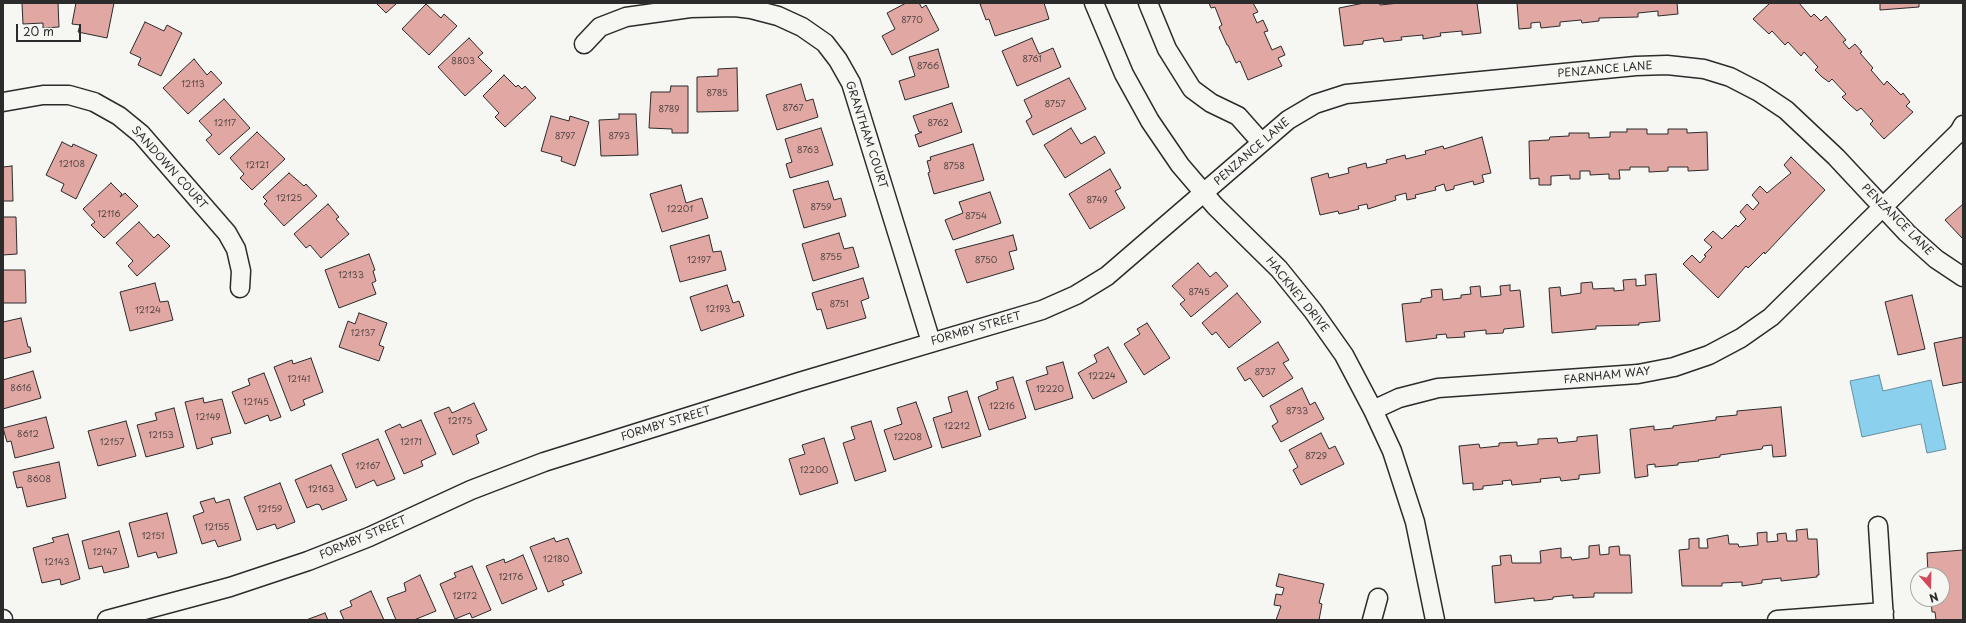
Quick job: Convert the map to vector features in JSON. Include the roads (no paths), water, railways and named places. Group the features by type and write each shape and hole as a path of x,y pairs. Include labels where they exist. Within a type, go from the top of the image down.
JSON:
{"street":[{"name":"HACKNEY DRIVE","path":"1094,3 1124,74 1150,121 1180,165 1204,194 1279,269 1313,311 1344,355 1373,410 1392,451 1409,502 1435,620"},
{"path":"1148,3 1167,49 1192,89 1211,103 1238,116 1261,142"},
{"name":"GRANTHAM COURT","path":"584,44 600,27 626,17 690,8 735,7 751,9 778,16 802,27 824,43 838,60 851,83 931,342"},
{"name":"PENZANCE LANE","path":"1204,194 1261,142 1288,120 1315,104 1346,94 1636,66 1666,65 1704,69 1730,77 1759,92 1786,110 1831,152 1907,233 1936,259 1963,278"},
{"name":"SANDOWN COURT","path":"3,102 43,95 69,96 94,102 119,116 141,134 227,233 236,249 241,271 240,288"},
{"name":"FARNHAM WAY","path":"1373,410 1399,398 1438,388 1638,374 1674,367 1708,355 1741,338 1771,317 1959,132 1963,125"},
{"name":"FORMBY STREET","path":"107,620 230,587 308,561 369,537 471,490 544,462 931,342 1042,310 1076,295 1107,276 1204,194"},
{"path":"1777,620 1884,616 1878,526"},
{"path":"1372,620 1378,598"}],"water":[{"path":"1879,375 1883,391 1931,380 1946,449 1927,453 1921,424 1862,437 1850,381"}]}
